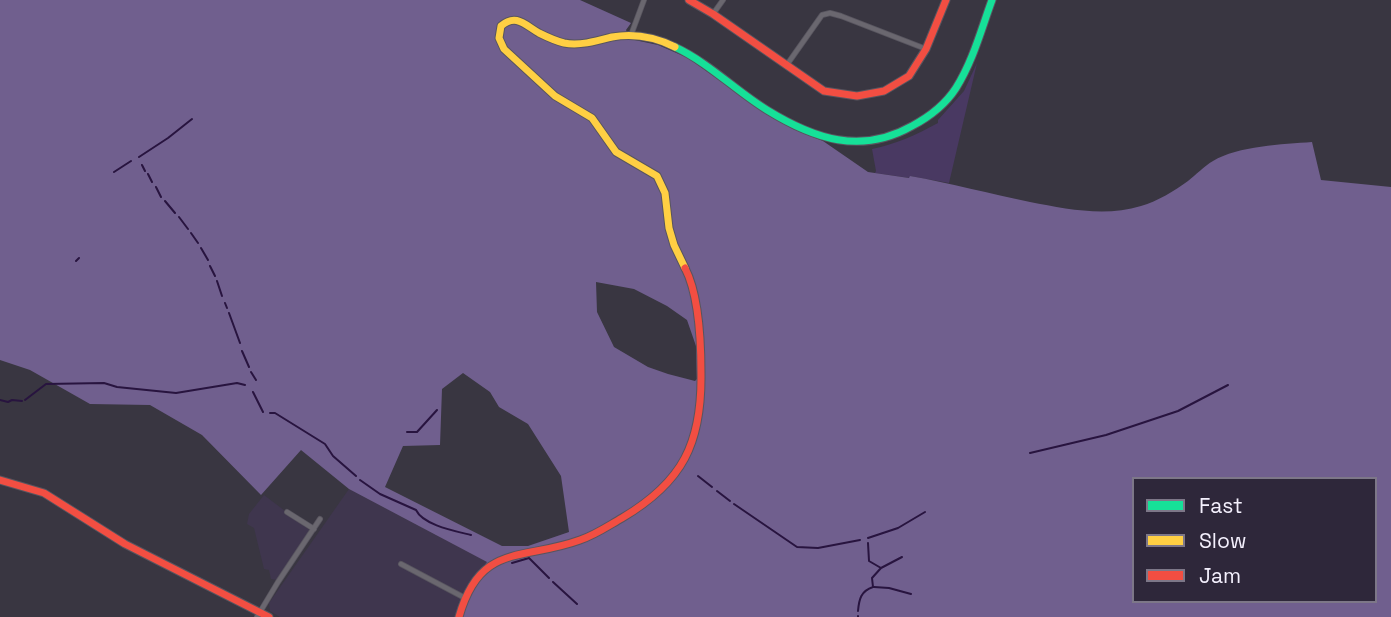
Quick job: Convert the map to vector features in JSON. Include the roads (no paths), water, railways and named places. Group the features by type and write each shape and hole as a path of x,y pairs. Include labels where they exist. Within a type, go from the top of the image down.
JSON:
{"street":[{"path":"631,35 644,0"},
{"path":"689,0 824,92 857,96 884,91 909,76 926,49 946,0"},
{"path":"713,14 723,0"},
{"path":"459,617 470,588 480,575 494,564 504,558 583,539 637,509 664,488 683,465 689,452 699,415 701,390 693,286 674,246 661,183 657,176 616,152 592,118 561,100 502,46 499,38 501,26 512,20 519,21 545,36 568,44 631,35 646,37 691,55 764,108 807,132 844,142 866,142 906,132 946,102 964,75 992,0"},
{"path":"786,66 822,15 830,13 926,49"},
{"path":"0,480 44,493 125,544 258,614 270,617"},
{"path":"287,512 314,529"},
{"path":"258,614 320,519"},
{"path":"401,564 465,598"}],"waterway":[{"path":"139,157 192,119"},
{"path":"114,172 131,161"},
{"path":"142,165 145,171"},
{"path":"148,174 152,182"},
{"path":"156,187 161,197"},
{"path":"165,201 175,213"},
{"path":"179,217 188,229"},
{"path":"191,233 198,243"},
{"path":"201,248 208,260"},
{"path":"76,261 79,258"},
{"path":"210,266 215,276"},
{"path":"217,281 222,296"},
{"path":"225,303 227,308"},
{"path":"229,313 240,343"},
{"path":"242,351 249,367"},
{"path":"251,372 256,380"},
{"path":"25,400 46,384 104,383 117,387 176,393 237,383 245,385"},
{"path":"1030,453 1106,435 1178,411 1228,385"},
{"path":"253,392 263,412"},
{"path":"0,400 22,401"},
{"path":"407,432 417,432 437,410"},
{"path":"270,413 275,413 325,444 333,456 356,476"},
{"path":"698,476 712,487"},
{"path":"360,480 380,494 416,510 425,520 471,535"},
{"path":"717,491 730,501"},
{"path":"734,504 797,547 818,548 860,540"},
{"path":"868,538 898,528 925,512"},
{"path":"858,611 861,596 873,587 872,578 881,568 869,561 868,543"},
{"path":"881,568 902,557"},
{"path":"512,563 529,558 549,578"},
{"path":"553,582 577,604"},
{"path":"874,587 911,594"}]}
